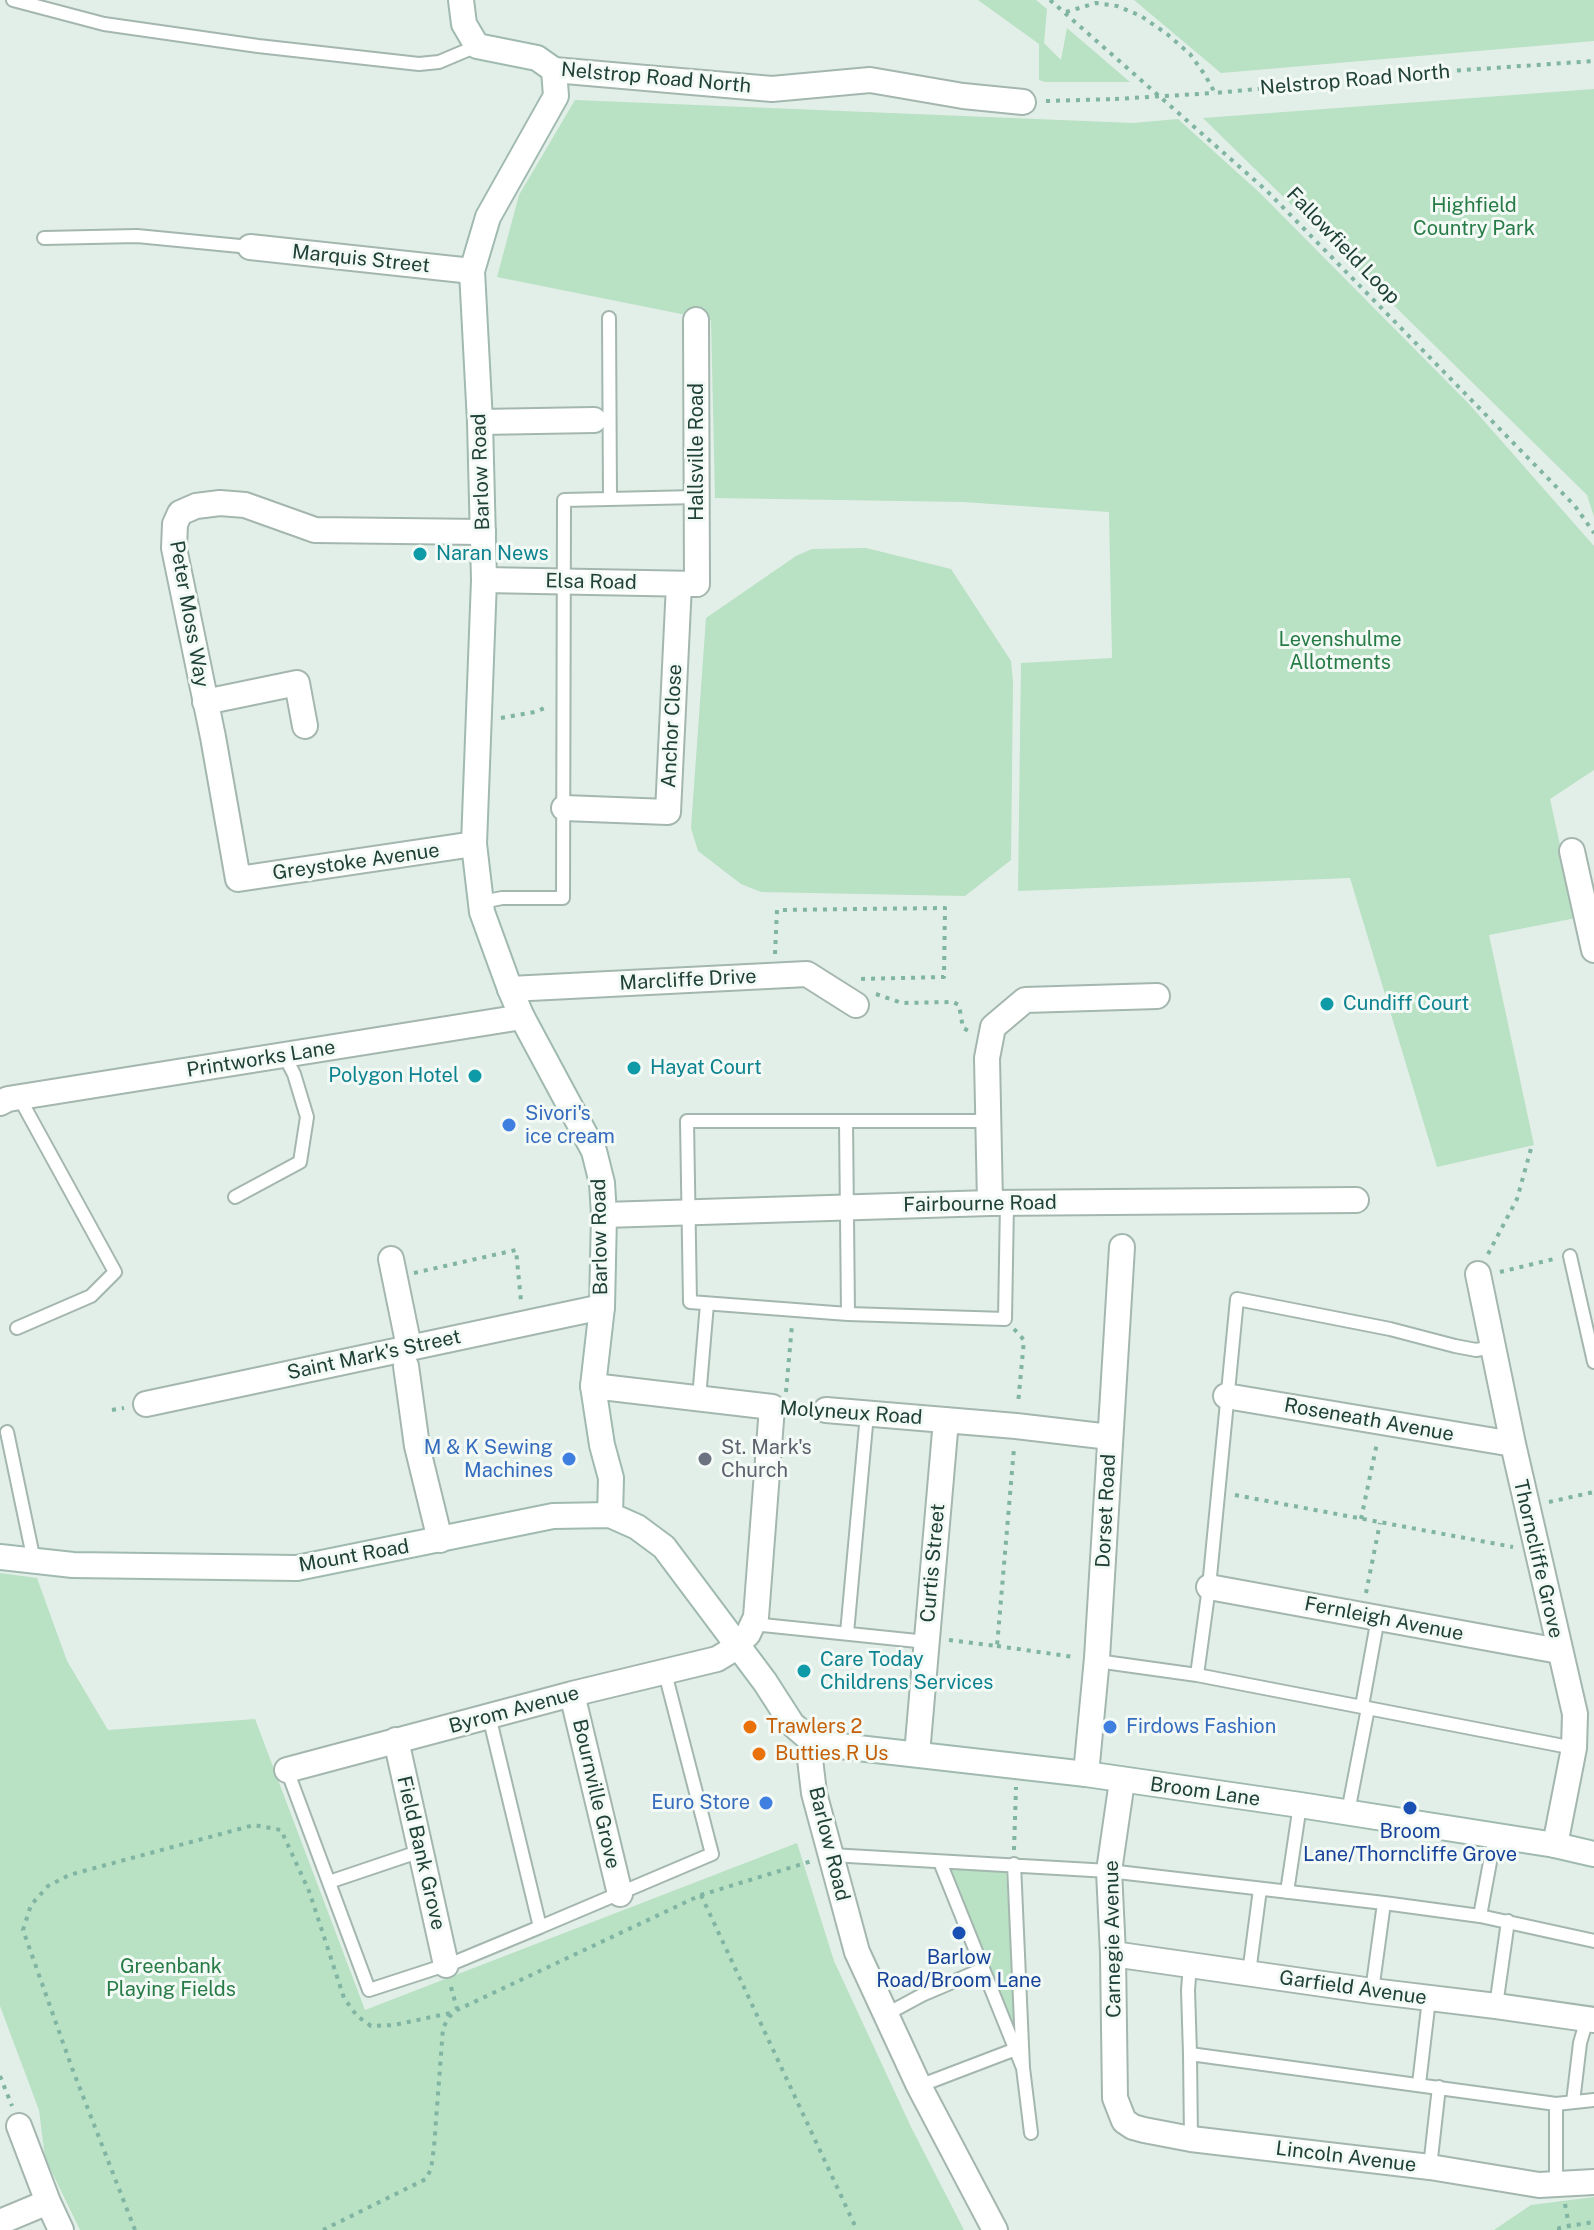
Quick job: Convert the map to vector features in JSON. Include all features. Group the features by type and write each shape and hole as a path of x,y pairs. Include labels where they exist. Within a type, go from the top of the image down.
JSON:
{"street":[{"path":"461,0 464,24 477,46"},
{"name":"Nelstrop Road North","path":"477,46 537,58 554,70 772,89 870,80 963,96 1023,102"},
{"name":"Barlow Road","path":"554,70 556,96 488,217 472,271 484,580 474,844 482,912 510,989 594,1151 602,1183 602,1307 593,1386 602,1445 611,1478 610,1515"},
{"name":"Marquis Street","path":"250,247 472,271"},
{"name":"Hallsville Road","path":"688,584 697,497 696,320"},
{"path":"480,422 594,420"},
{"name":"Peter Moss Way","path":"238,879 174,548 175,524 180,513 196,506 220,503 245,505 315,530 483,532"},
{"name":"Elsa Road","path":"484,580 688,584"},
{"name":"Anchor Close","path":"564,808 668,812 688,584"},
{"path":"205,702 297,683 305,726"},
{"name":"Greystoke Avenue","path":"238,879 474,844"},
{"path":"1572,851 1592,935"},
{"name":"Marcliffe Drive","path":"510,989 807,974 850,1001"},
{"path":"998,1203 988,1121 987,1058 993,1027 1025,1000 1157,996"},
{"name":"Printworks Lane","path":"10,1100 522,1017"},
{"name":"Fairbourne Road","path":"604,1215 998,1203 1356,1200"},
{"name":"Dorset Road","path":"1086,1774 1097,1659 1122,1247"},
{"path":"397,1267 417,1446 440,1540"},
{"name":"Thorncliffe Grove","path":"1478,1275 1575,1714 1574,1748 1555,1845"},
{"name":"Saint Mark's Street","path":"146,1404 407,1356 523,1323 602,1307"},
{"name":"Molyneux Road","path":"593,1386 778,1407"},
{"name":"Roseneath Avenue","path":"1226,1396 1513,1444"},
{"path":"737,1644 748,1634 756,1617 778,1407"},
{"name":"Molyneux Road","path":"826,1410 1110,1437"},
{"name":"Curtis Street","path":"917,1754 946,1420"},
{"path":"610,1515 637,1527 664,1547 765,1682 792,1724 814,1743"},
{"name":"Mount Road","path":"0,1557 73,1565 297,1568 553,1516 610,1515"},
{"name":"Fernleigh Avenue","path":"1209,1587 1559,1651"},
{"name":"Byrom Avenue","path":"287,1770 717,1659 737,1644"},
{"name":"Bournville Grove","path":"572,1694 620,1894"},
{"name":"Field Bank Grove","path":"396,1740 449,1976"},
{"name":"Barlow Road","path":"814,1743 810,1759 814,1793 857,1952 919,2086 995,2230"},
{"name":"Broom Lane","path":"814,1743 1086,1774 1495,1835 1594,1854"},
{"name":"Carnegie Avenue","path":"1115,2098 1109,1871 1122,1781"},
{"name":"Garfield Avenue","path":"1113,1954 1590,2020"},
{"name":"Lincoln Avenue","path":"1115,2098 1124,2121 1133,2127 1191,2139 1430,2167 1539,2185 1594,2182"},
{"path":"19,2126 61,2230"},
{"path":"0,2222 48,2202"}],"lane":[{"path":"13,0 104,24 258,46 419,64 439,62 477,46"},
{"path":"44,238 137,236 250,247"},
{"path":"609,318 610,499"},
{"path":"482,902 502,898 563,898 564,500 697,497"},
{"path":"235,1197 300,1162 307,1117 294,1074 284,1055"},
{"path":"10,1100 115,1272 91,1296 17,1328"},
{"path":"988,1121 687,1121 690,1302 848,1314 1005,1319 998,1203"},
{"path":"846,1121 848,1314"},
{"path":"1570,1256 1594,1362"},
{"path":"1197,1675 1209,1587 1237,1299 1390,1329 1476,1350 1493,1347"},
{"path":"699,1398 707,1304"},
{"path":"847,1633 867,1414"},
{"path":"7,1432 34,1561"},
{"path":"1348,1812 1365,1707 1370,1616"},
{"path":"753,1624 927,1640"},
{"path":"1097,1659 1197,1675 1574,1748"},
{"path":"287,1770 369,1990 449,1976 540,1927 712,1854 665,1673"},
{"path":"489,1716 540,1927"},
{"path":"1287,1892 1300,1805"},
{"path":"1480,1916 1495,1835"},
{"path":"329,1882 421,1851"},
{"path":"831,1855 1109,1871 1480,1916 1594,1941"},
{"path":"940,1862 1023,2068"},
{"path":"1014,1864 1023,2068 1031,2133"},
{"path":"1249,1973 1260,1889"},
{"path":"1372,1991 1384,1903"},
{"path":"1496,2006 1508,1921"},
{"path":"1190,1965 1191,2139"},
{"path":"885,2015 983,1969"},
{"path":"1419,2084 1429,1999"},
{"path":"1573,2102 1580,2043 1590,2020"},
{"path":"919,2086 1016,2049"},
{"path":"1190,2054 1556,2104 1594,2100"},
{"path":"1430,2167 1439,2087"},
{"path":"1556,2104 1556,2185"}],"path":[{"name":"Fallowfield Loop","path":"1050,0 1267,191 1575,506 1594,533"},
{"path":"1066,12 1096,3 1117,6 1141,16 1190,54 1215,93"},
{"name":"Nelstrop Road North","path":"1023,102 1215,93 1435,72 1594,61"},
{"path":"479,721 535,712 564,701"},
{"path":"774,976 777,910 945,908 944,977 815,979"},
{"path":"850,1001 851,991 863,990 902,1003 953,1002 959,1005 963,1028 989,1042"},
{"path":"1478,1275 1517,1199 1532,1145"},
{"path":"397,1267 516,1250 523,1323"},
{"path":"1478,1275 1570,1256"},
{"path":"778,1407 793,1310"},
{"path":"997,1646 1024,1340 1005,1319"},
{"path":"1361,1519 1381,1422"},
{"path":"1219,1492 1518,1548 1535,1544"},
{"path":"1527,1507 1594,1492"},
{"path":"1370,1616 1380,1522"},
{"path":"927,1640 1097,1659"},
{"path":"1014,1864 1017,1766"},
{"path":"135,2230 23,1930 31,1905 48,1886 69,1875 254,1825 281,1830 309,1891 344,1998 357,2016 371,2026 394,2025 456,2011 701,1895 831,1855"},
{"path":"701,1895 857,2230"},
{"path":"449,1976 456,2011"},
{"path":"323,2230 426,2179 431,2169 434,2147 443,2028 456,2011"},
{"path":"0,2076 6,2093 0,2096"},
{"path":"1559,2230 1594,2222"}],"green space":[{"path":"978,0 1036,0 1047,9 1044,43 1061,60 1067,28 1130,82 1039,80 1039,44"},
{"path":"1134,0 1594,0 1594,41 1221,73"},
{"name":"Highfield Country Park","path":"1594,89 1594,517 1587,495 1203,118"},
{"name":"Levenshulme Allotments","path":"575,100 1133,123 1178,119 1260,193 1469,404 1594,546 1594,770 1550,799 1576,918 1489,935 1534,1145 1437,1167 1350,878 1018,891 1021,663 1112,658 1109,512 963,502 715,498 711,320 497,277 519,195"},
{"path":"866,548 951,569 1011,661 1011,860 965,896 761,892 741,884 698,851 691,828 706,618 796,556 812,549"},
{"name":"Greenbank Playing Fields","path":"0,1573 37,1578 67,1661 108,1730 255,1719 365,2010 797,1843 834,1961 911,2127 964,2230 80,2230 45,2158 39,2110 0,2006"},
{"path":"948,1867 1006,1870 1018,2045"},
{"path":"1594,2197 1594,2230 1494,2230 1531,2205"}],"place":[{"name":"Naran News","path":"420,554"},
{"name":"Cundiff Court","path":"1327,1004"},
{"name":"Hayat Court","path":"634,1068"},
{"name":"Polygon Hotel","path":"475,1076"},
{"name":"Sivori's ice cream","path":"509,1125"},
{"name":"M & K Sewing Machines","path":"569,1459"},
{"name":"St. Mark's Church","path":"705,1459"},
{"name":"Care Today Childrens Services","path":"804,1671"},
{"name":"Trawlers 2","path":"750,1727"},
{"name":"Firdows Fashion","path":"1110,1727"},
{"name":"Butties R Us","path":"759,1754"},
{"name":"Euro Store","path":"766,1803"},
{"name":"Broom Lane/Thorncliffe Grove","path":"1410,1808"},
{"name":"Barlow Road/Broom Lane","path":"959,1933"}]}
